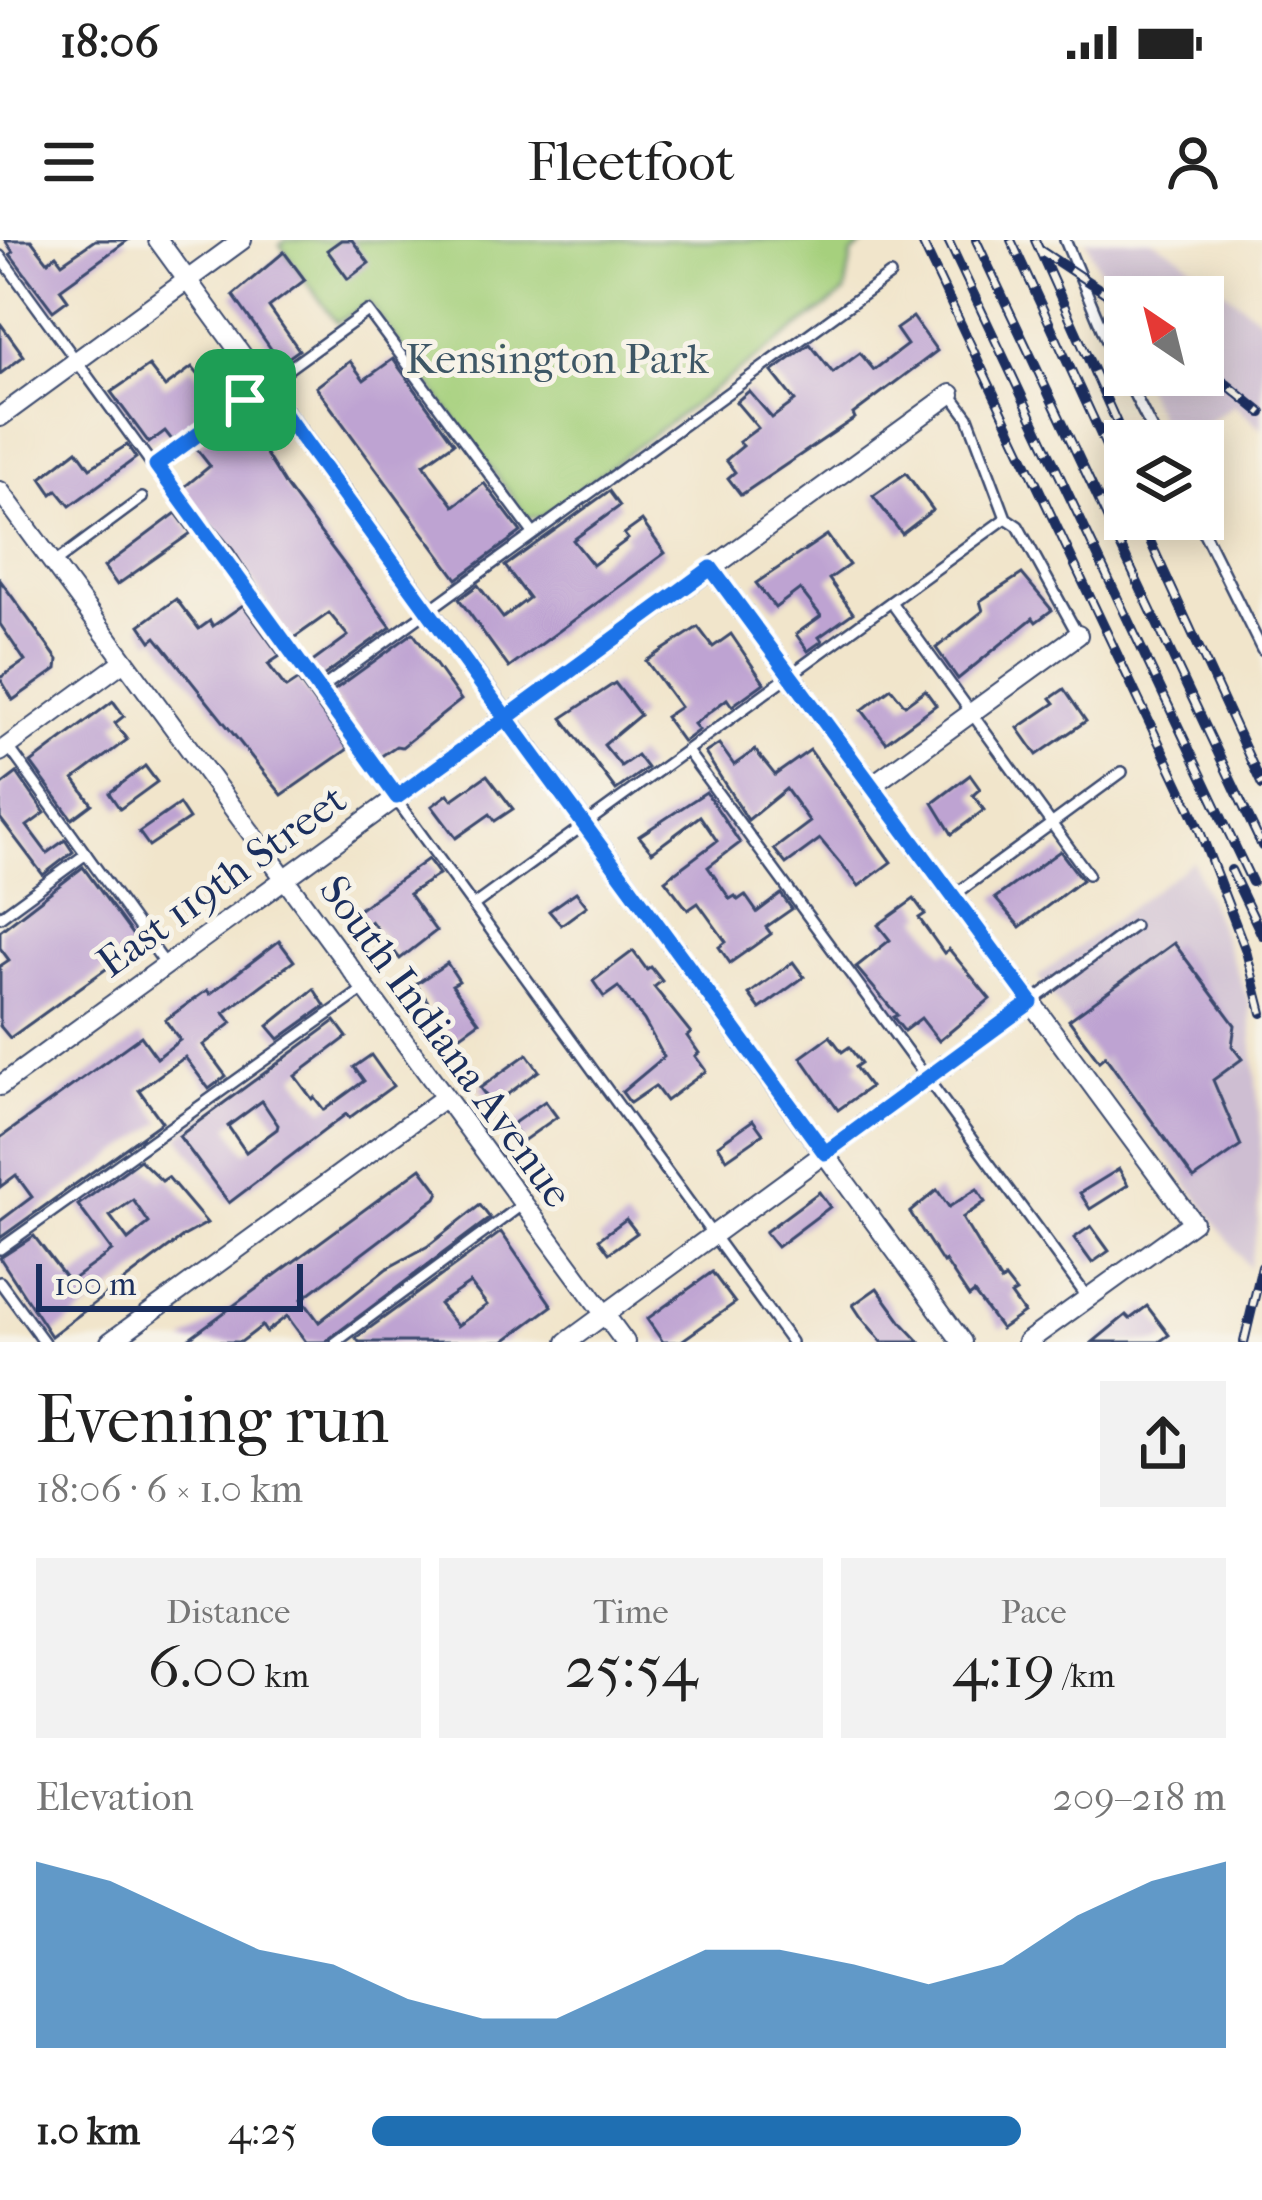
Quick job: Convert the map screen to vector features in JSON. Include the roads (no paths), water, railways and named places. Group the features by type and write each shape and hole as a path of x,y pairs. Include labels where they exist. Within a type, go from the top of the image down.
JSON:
{"street":[{"path":"158,240 962,1342"},
{"path":"0,417 242,240"},
{"name":"East 119th Street","path":"0,1086 951,394"},
{"name":"South Indiana Avenue","path":"0,491 625,1342"},
{"path":"711,568 1193,1222 1028,1342"},
{"path":"872,785 1078,635"},
{"path":"4,749 124,661"},
{"path":"567,1342 1031,1002"},
{"path":"110,1342 444,1098"}],"lane":[{"path":"1065,240 1107,341 1148,420"},
{"path":"0,256 791,1342"},
{"path":"319,690 890,275"},
{"path":"156,465 368,311 532,533"},
{"path":"951,394 968,417 1006,518 1018,526 1078,635"},
{"path":"53,564 142,497"},
{"path":"474,905 1006,518"},
{"path":"1207,540 1262,650"},
{"path":"891,602 1088,874"},
{"path":"4,749 166,965"},
{"path":"687,751 1088,1298"},
{"path":"953,896 1123,772"},
{"path":"0,917 86,854"},
{"path":"1031,1002 1134,926"},
{"path":"0,1249 364,988"},
{"path":"336,1342 523,1204"},
{"path":"0,1282 44,1342"}],"railway":[{"path":"921,240 1196,821 1246,951 1262,1013"},
{"path":"948,240 1252,882"},
{"path":"976,240 1262,846"},
{"path":"1011,240 1104,442"},
{"path":"1035,240 1116,420"},
{"path":"1040,250 1104,292"},
{"path":"1224,382 1262,413"},
{"path":"1150,540 1262,785"},
{"path":"1231,870 1262,935"},
{"path":"1244,1342 1262,1266"}],"park label":[{"name":"Kensington Park","path":"557,358"}]}
